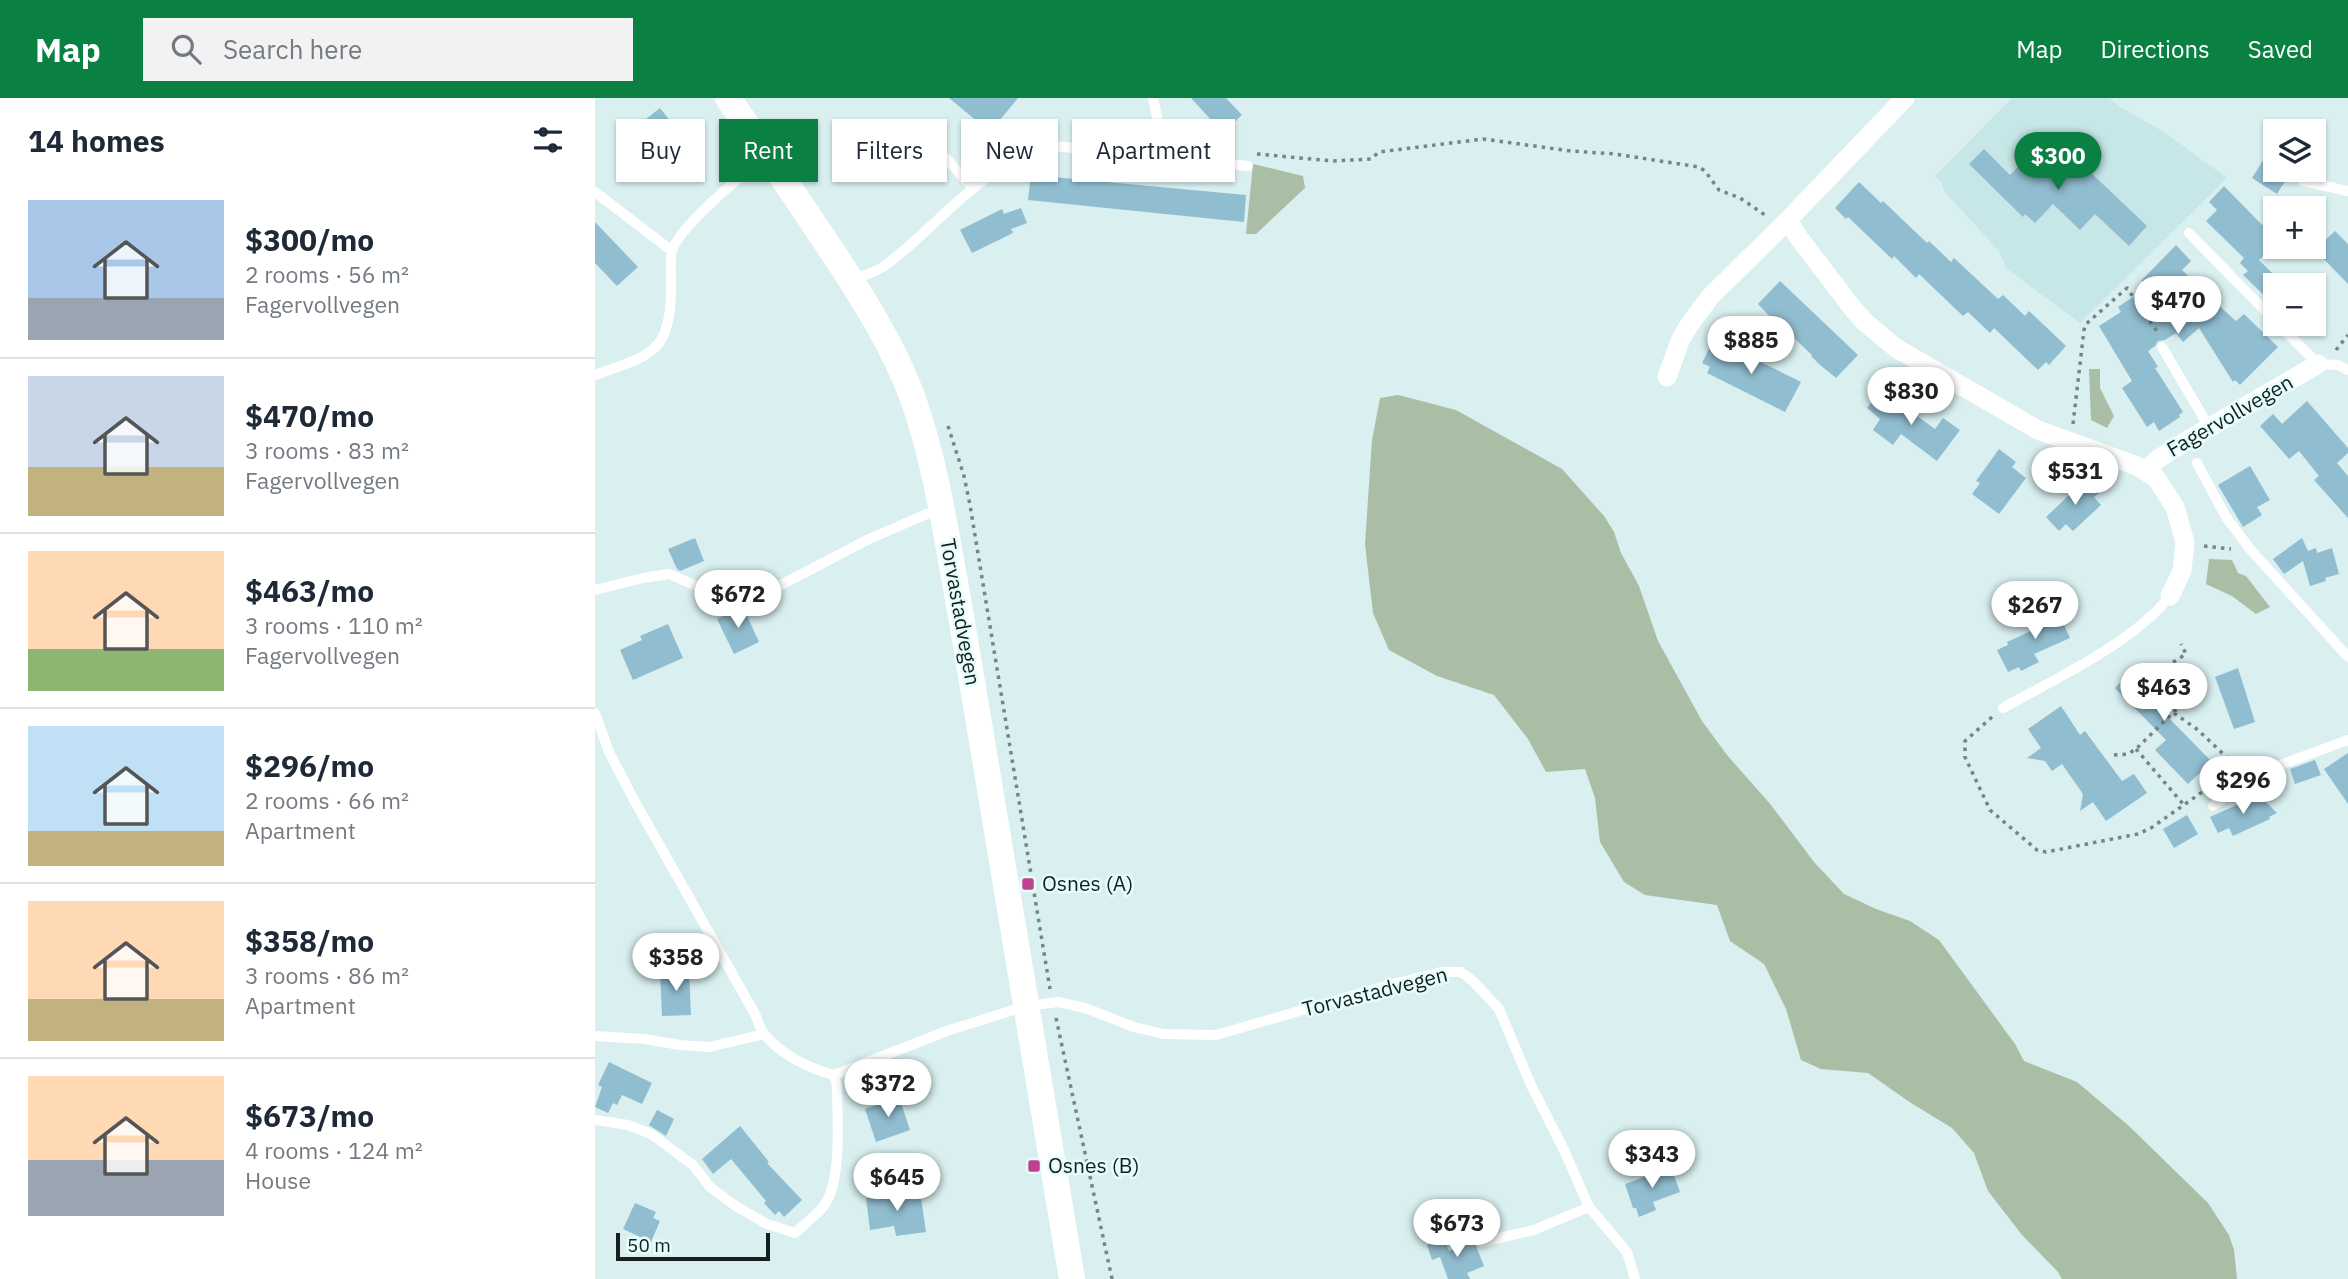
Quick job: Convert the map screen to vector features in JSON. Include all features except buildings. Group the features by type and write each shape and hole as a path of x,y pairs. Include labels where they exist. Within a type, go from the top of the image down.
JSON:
{"main road":[{"name":"Torvastadvegen","path":"727,98 742,119"},
{"name":"Torvastadvegen","path":"786,182 878,324 907,385 924,433 942,508 1072,1279"}],"street":[{"path":"1667,377 1680,341 1696,314 1905,98"},
{"name":"Fagervollvegen","path":"1784,224 1799,238 1866,324 1896,348 2038,430 2145,471 2156,478 2175,508 2185,542 2182,571 2170,596"},
{"name":"Fagervollvegen","path":"2145,471 2158,459 2209,427 2318,364"}],"lane":[{"path":"1153,98 1157,119"},
{"path":"851,281 884,266 973,189 1019,156 1039,148 1072,148"},
{"path":"947,159 973,189"},
{"path":"1235,165 1248,166"},
{"path":"595,375 637,361 661,342 671,310 672,251 679,236 696,217 739,182"},
{"path":"2308,182 2348,191"},
{"path":"595,192 672,251"},
{"path":"2189,233 2263,308"},
{"path":"2291,336 2318,364 2338,365 2348,370"},
{"path":"2162,347 2209,427"},
{"path":"2197,463 2226,517 2250,549 2348,657"},
{"name":"Torvastadvegen","path":"595,590 669,574 722,597 739,597 779,586 869,539 942,508"},
{"name":"Fagervollvegen","path":"2003,708 2109,647 2148,619 2170,596"},
{"path":"595,713 609,752 634,800 764,1034 786,1054 834,1076 837,1086 837,1160 832,1187 825,1205 795,1233 767,1224 737,1207 710,1187 693,1165 651,1134 628,1125 595,1120"},
{"path":"2213,806 2253,775 2348,740"},
{"name":"Torvastadvegen","path":"834,1076 947,1031 1026,1006 1058,1002 1085,1008 1134,1027 1163,1034 1216,1035 1393,984 1441,972 1461,972 1499,1009 1531,1085 1565,1150 1589,1208 1627,1252 1635,1279"},
{"path":"595,1037 709,1046 764,1034"},
{"path":"1481,1242 1534,1230 1589,1208"}],"path":[{"path":"1248,166 1252,154 1333,161 1371,159 1379,152 1483,139 1699,167 1705,170 1719,190 1753,205 1784,224"},
{"path":"2071,443 2086,324 2127,288 2162,338 2162,347"},
{"path":"2185,542 2215,548 2250,549"},
{"path":"2114,755 2129,754 2136,749 2184,704 2186,696 2164,668 2186,654 2181,644"},
{"path":"2003,708 1965,741 1965,757 1990,810 2037,850 2046,852 2138,834 2151,828 2224,776"},
{"path":"2174,713 2198,730 2236,769 2253,775"},
{"path":"2136,749 2184,804"}],"shaded area":[{"path":"2012,98 2109,98 2164,132 2227,178 2080,323 2007,269 1999,251 1944,191 1942,183 1935,176"}],"green space":[{"path":"1253,164 1303,176 1305,188 1256,234 1246,234"},
{"path":"2089,369 2100,369 2100,388 2114,416 2107,428 2091,420"},
{"path":"1398,395 1456,410 1562,469 1604,516 1614,532 1621,553 1639,586 1658,641 1702,721 1814,862 1844,894 1910,921 1939,940 2015,1044 2024,1061 2077,1082 2129,1126 2208,1203 2229,1235 2234,1250 2237,1279 2062,1279 2022,1235 1988,1191 1974,1153 1952,1128 1868,1073 1821,1069 1801,1060 1786,1009 1764,964 1730,941 1717,905 1645,895 1624,882 1600,842 1595,798 1585,769 1546,772 1528,739 1494,695 1437,676 1389,650 1373,613 1365,544 1372,440 1380,398"},
{"path":"2209,559 2232,560 2238,573 2246,576 2270,607 2256,614 2232,596 2206,584"}],"place":[{"name":"Osnes (A)","path":"1028,884"},
{"name":"Osnes (B)","path":"1034,1166"}]}
